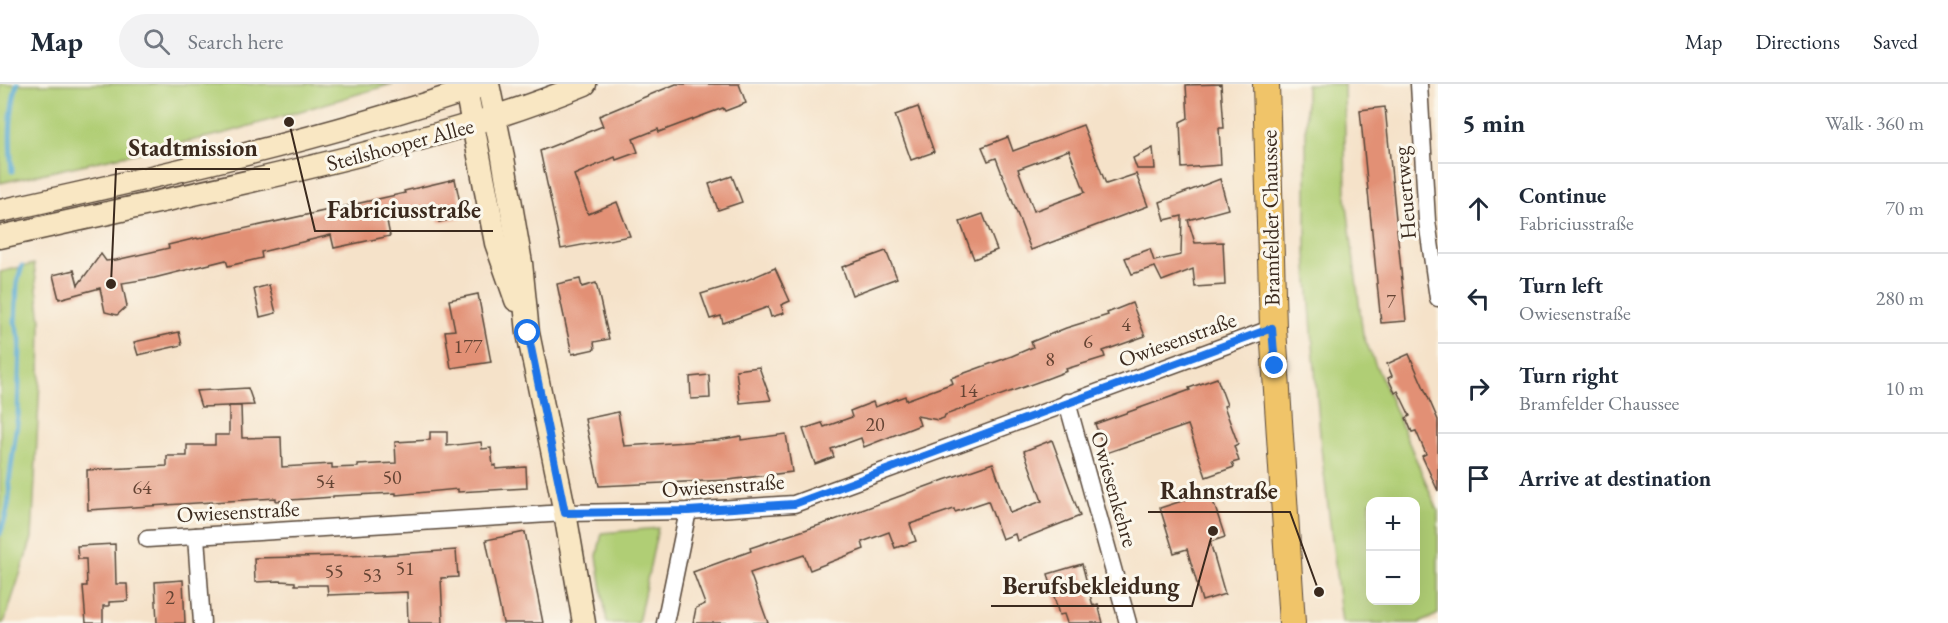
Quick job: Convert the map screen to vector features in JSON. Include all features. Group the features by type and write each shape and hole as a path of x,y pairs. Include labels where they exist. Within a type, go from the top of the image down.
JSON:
{"main road":[{"name":"Steilshooper Allee","path":"12,234 236,186 472,125 585,84"},
{"name":"Steilshooper Allee","path":"8,209 292,144 476,86"},
{"path":"476,86 495,117 521,263 528,333 565,513 584,623"},
{"path":"476,86 472,125 496,243 528,333"},
{"name":"Bramfelder Chaussee","path":"1268,90 1272,328 1292,623"}],"street":[{"name":"Heuertweg","path":"1419,84 1427,221 1438,298"},
{"name":"Owiesenstraße","path":"147,539 565,513 688,511 794,504 1272,328"},
{"name":"Owiesenkehre","path":"1067,402 1128,623"},
{"path":"665,623 688,511"},
{"path":"196,536 202,623"}],"green space":[{"path":"0,84 392,84 226,133 0,183"},
{"path":"1306,84 1344,84 1346,197 1363,335 1438,511 1438,614 1420,623 1342,623 1321,448 1306,254"},
{"path":"34,264 41,321 32,538 5,620 0,623 0,272"},
{"path":"658,528 638,623 607,623 597,556 602,533"}],"building":[{"path":"676,84 739,84 746,103 725,111 723,108 659,132 658,129 633,139 638,152 616,160 615,157 574,175 588,214 617,202 630,236 561,249 540,151 603,126 599,116"},
{"path":"1221,84 1224,128 1219,128 1221,165 1182,168 1180,122 1188,118 1186,85"},
{"path":"918,107 934,152 911,160 895,115"},
{"path":"1385,107 1406,321 1381,323 1360,110"},
{"path":"1083,125 1106,184 1136,174 1148,206 1031,250 996,158 988,161 982,147 1008,137 1013,151","holes":["1069,150 1085,192 1034,211 1018,169"]},
{"path":"1153,148 1155,169 1137,169 1133,158"},
{"path":"732,176 742,202 718,210 709,184"},
{"path":"455,179 463,217 439,222 436,210 420,214 418,209 386,216 390,236 334,248 331,235 261,252 262,258 228,266 226,260 154,278 122,283 127,306 117,315 105,312 100,288 59,299 53,275 74,270 78,285 101,254 106,261 116,260 169,248 168,245 197,238 405,193 404,191"},
{"path":"1220,179 1228,209 1188,220 1195,243 1223,242 1225,285 1195,287 1193,269 1162,281 1155,267 1132,274 1125,258 1150,249 1154,261 1181,255 1182,216 1165,220 1160,202"},
{"path":"983,214 997,250 974,259 960,222"},
{"path":"886,251 897,278 852,295 842,267"},
{"path":"775,268 790,301 781,305 784,313 771,317 768,307 723,323 721,316 710,319 701,294 747,280"},
{"path":"580,279 582,287 596,283 609,339 594,342 595,349 572,354 557,284"},
{"path":"269,285 276,313 260,317 254,289"},
{"path":"478,294 491,362 451,368 445,331 455,330 449,300"},
{"path":"1132,303 1145,336 1103,351 1105,357 1066,369 1067,371 945,415 944,418 938,420 917,416 920,425 864,447 861,438 831,449 834,457 815,464 803,429 822,423 824,427 852,417 850,411 873,402 875,407 905,396 906,400 953,383 951,378 1033,347 1031,342 1108,315 1107,313"},
{"path":"179,332 182,345 138,355 134,342"},
{"path":"1409,354 1438,420 1438,491 1422,456 1426,454 1416,431 1412,432 1406,418 1410,416 1398,391 1395,393 1388,378 1392,376 1387,364"},
{"path":"759,367 771,400 740,403 736,370"},
{"path":"709,375 710,398 691,399 690,377"},
{"path":"1217,378 1227,405 1224,406 1238,444 1234,446 1239,461 1232,463 1234,467 1206,477 1188,425 1106,453 1095,424"},
{"path":"248,388 254,405 201,407 196,391"},
{"path":"229,406 241,406 242,438 281,437 282,467 332,464 332,468 396,463 395,442 430,440 430,432 447,432 447,446 481,442 482,449 491,448 493,466 496,465 496,469 526,467 527,488 458,492 458,489 396,495 396,493 333,496 276,501 276,498 88,510 87,470 167,466 167,456 187,456 187,445 215,445 215,435 229,435"},
{"path":"618,412 624,446 718,440 741,436 741,440 786,434 792,472 728,480 599,486 585,419"},
{"path":"1052,440 1080,516 1017,541 1015,534 1002,539 988,501 955,512 954,509 910,524 916,541 895,548 889,532 862,542 864,549 810,570 804,555 750,573 768,623 693,623 696,608 705,604 693,572 751,551 750,548 944,480 993,463 1010,513 1042,501 1024,451"},
{"path":"1210,492 1225,537 1210,542 1225,594 1202,601 1187,549 1174,553 1160,508"},
{"path":"525,532 543,623 503,623 486,540"},
{"path":"115,544 116,584 127,584 128,601 109,602 109,606 103,606 103,623 86,623 83,586 87,586 86,559 78,559 77,546"},
{"path":"456,550 458,577 441,578 443,623 408,623 407,592 328,595 327,585 295,585 295,582 279,581 255,582 254,558 382,555"},
{"path":"1082,564 1093,606 1098,604 1103,623 1067,623 1064,614 1059,615 1048,574"},
{"path":"183,580 185,623 157,623 155,582"}],"waterway":[{"path":"12,171 10,127 17,84"},
{"path":"0,534 9,502 9,483 18,415 20,340 15,323 17,283 22,266"}],"place":[{"name":"Fabriciusstraße","path":"289,122"},
{"name":"Stadtmission","path":"111,284"},
{"name":"Berufsbekleidung","path":"1213,531"},
{"name":"Rahnstraße","path":"1319,592"}],"route":[{"path":"528,333 565,513 688,511 794,504 1272,328 1275,366"}]}
